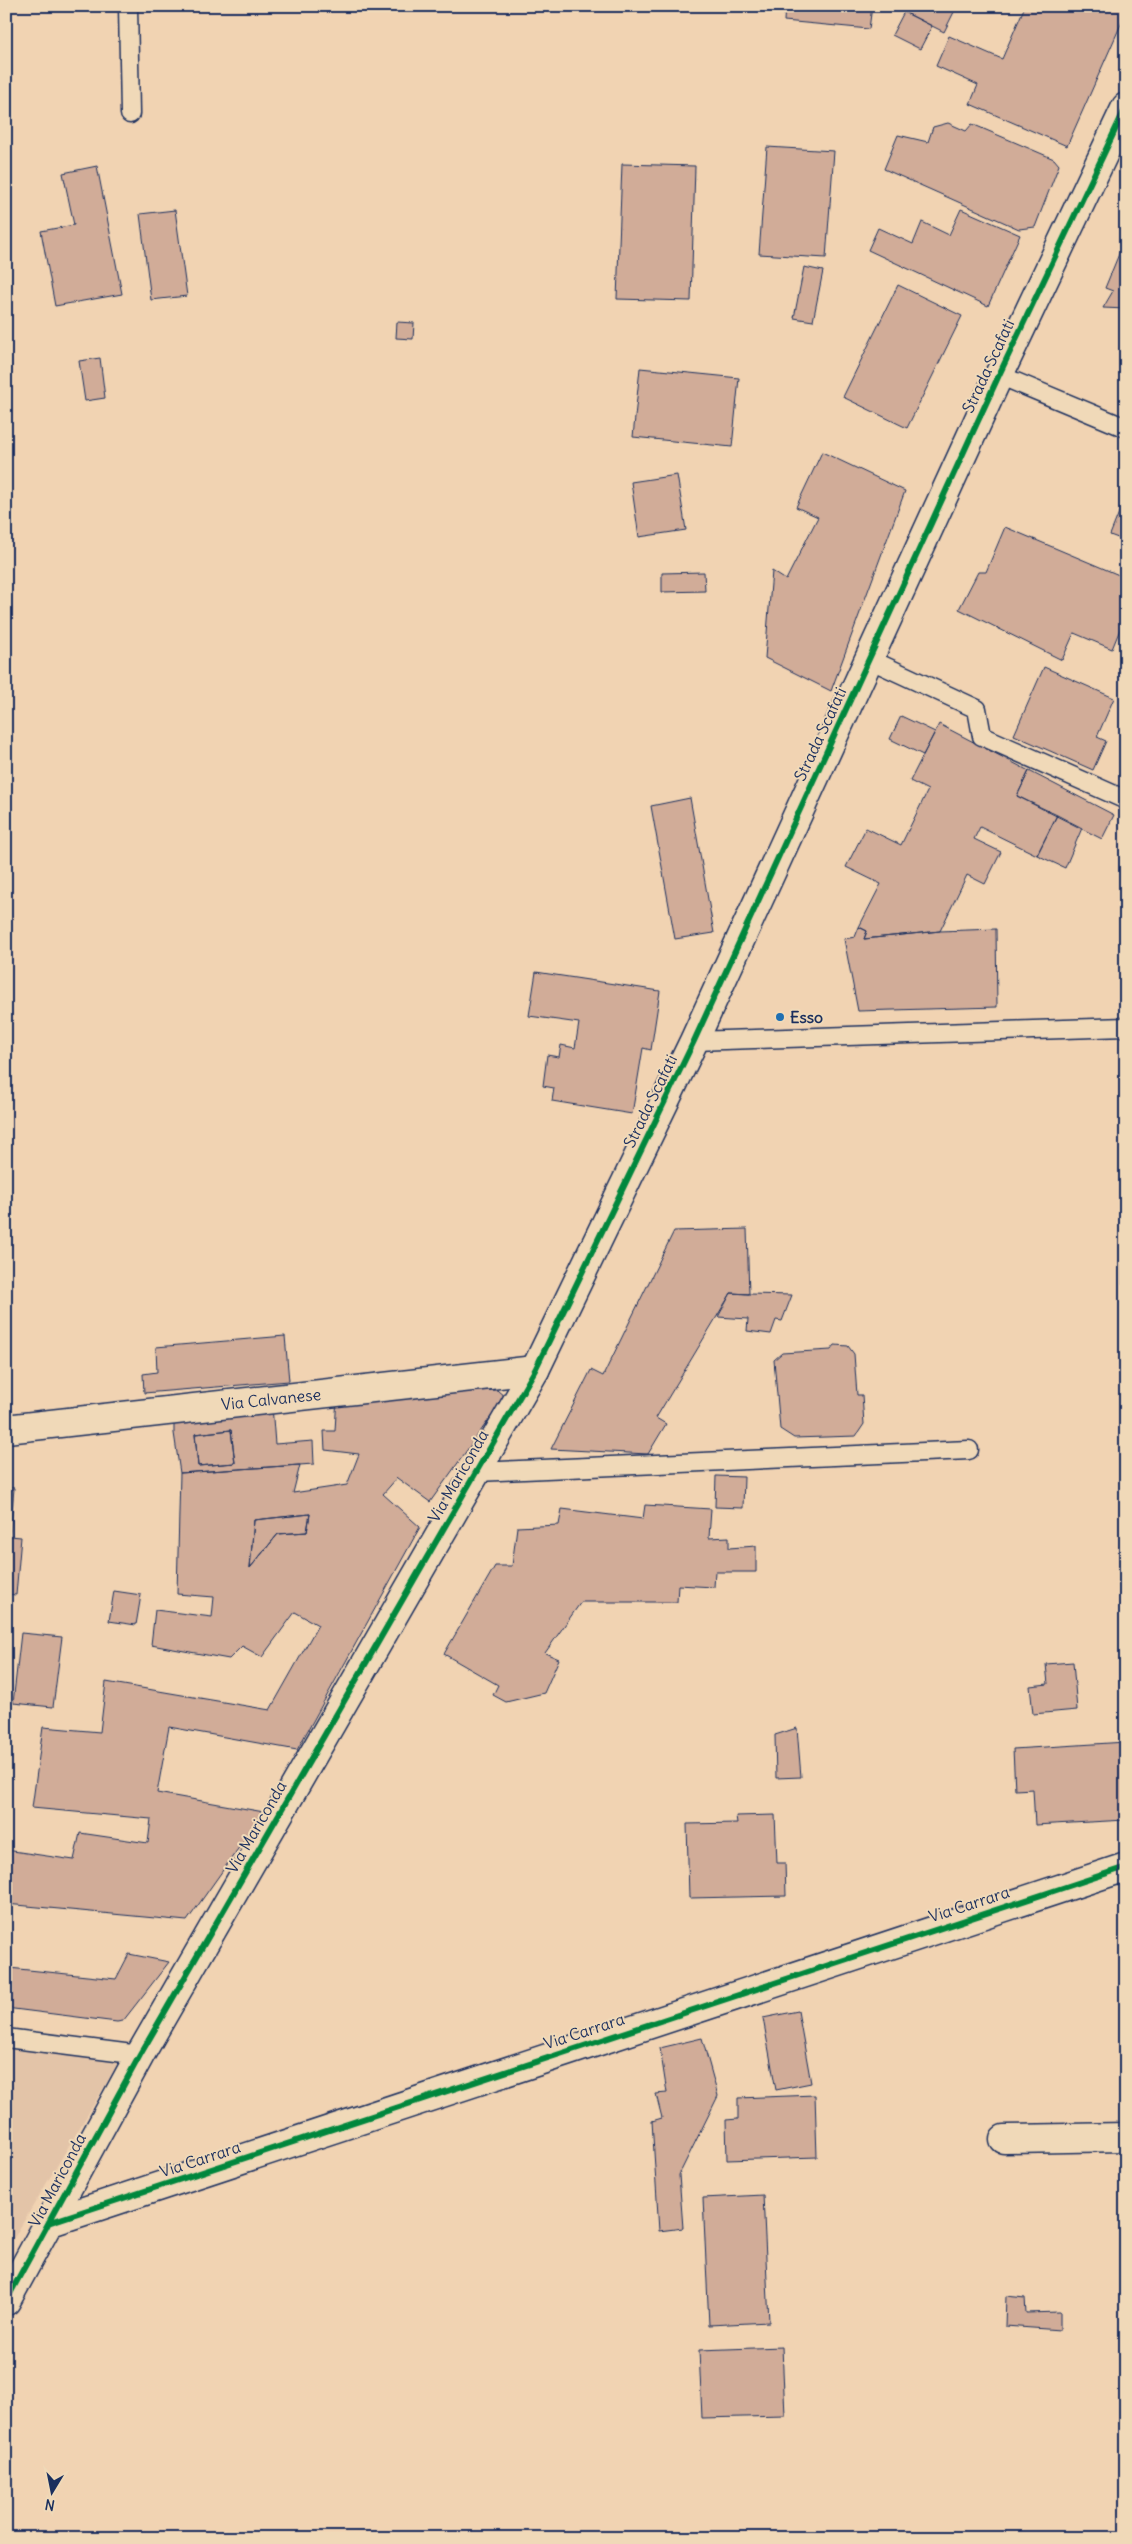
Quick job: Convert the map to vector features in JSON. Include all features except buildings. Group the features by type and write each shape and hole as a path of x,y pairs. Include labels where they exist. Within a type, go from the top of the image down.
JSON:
{"street":[{"name":"Strada Scafati","path":"535,1370 694,1040 999,375 1126,107"},
{"name":"Via Calvanese","path":"6,1429 535,1370"},
{"name":"Via Mariconda","path":"6,2301 51,2222 140,2055 535,1370"},
{"name":"Via Carrara","path":"51,2222 1126,1866"},
{"path":"1004,2139 1126,2137"}],"lane":[{"path":"128,6 130,114"},
{"path":"999,375 1126,428"},
{"path":"869,659 977,709 982,736 1126,800"},
{"path":"694,1040 1126,1027"},
{"path":"477,1472 969,1450"},
{"path":"6,2038 140,2055"}],"shaded area":[{"path":"6,2045 119,2062 6,2251"}],"cycle path":[{"path":"6,2301 140,2055 535,1370 694,1041 999,375 1126,107"},
{"path":"51,2222 1126,1867"}],"place":[{"name":"Esso","path":"780,1017"}]}
